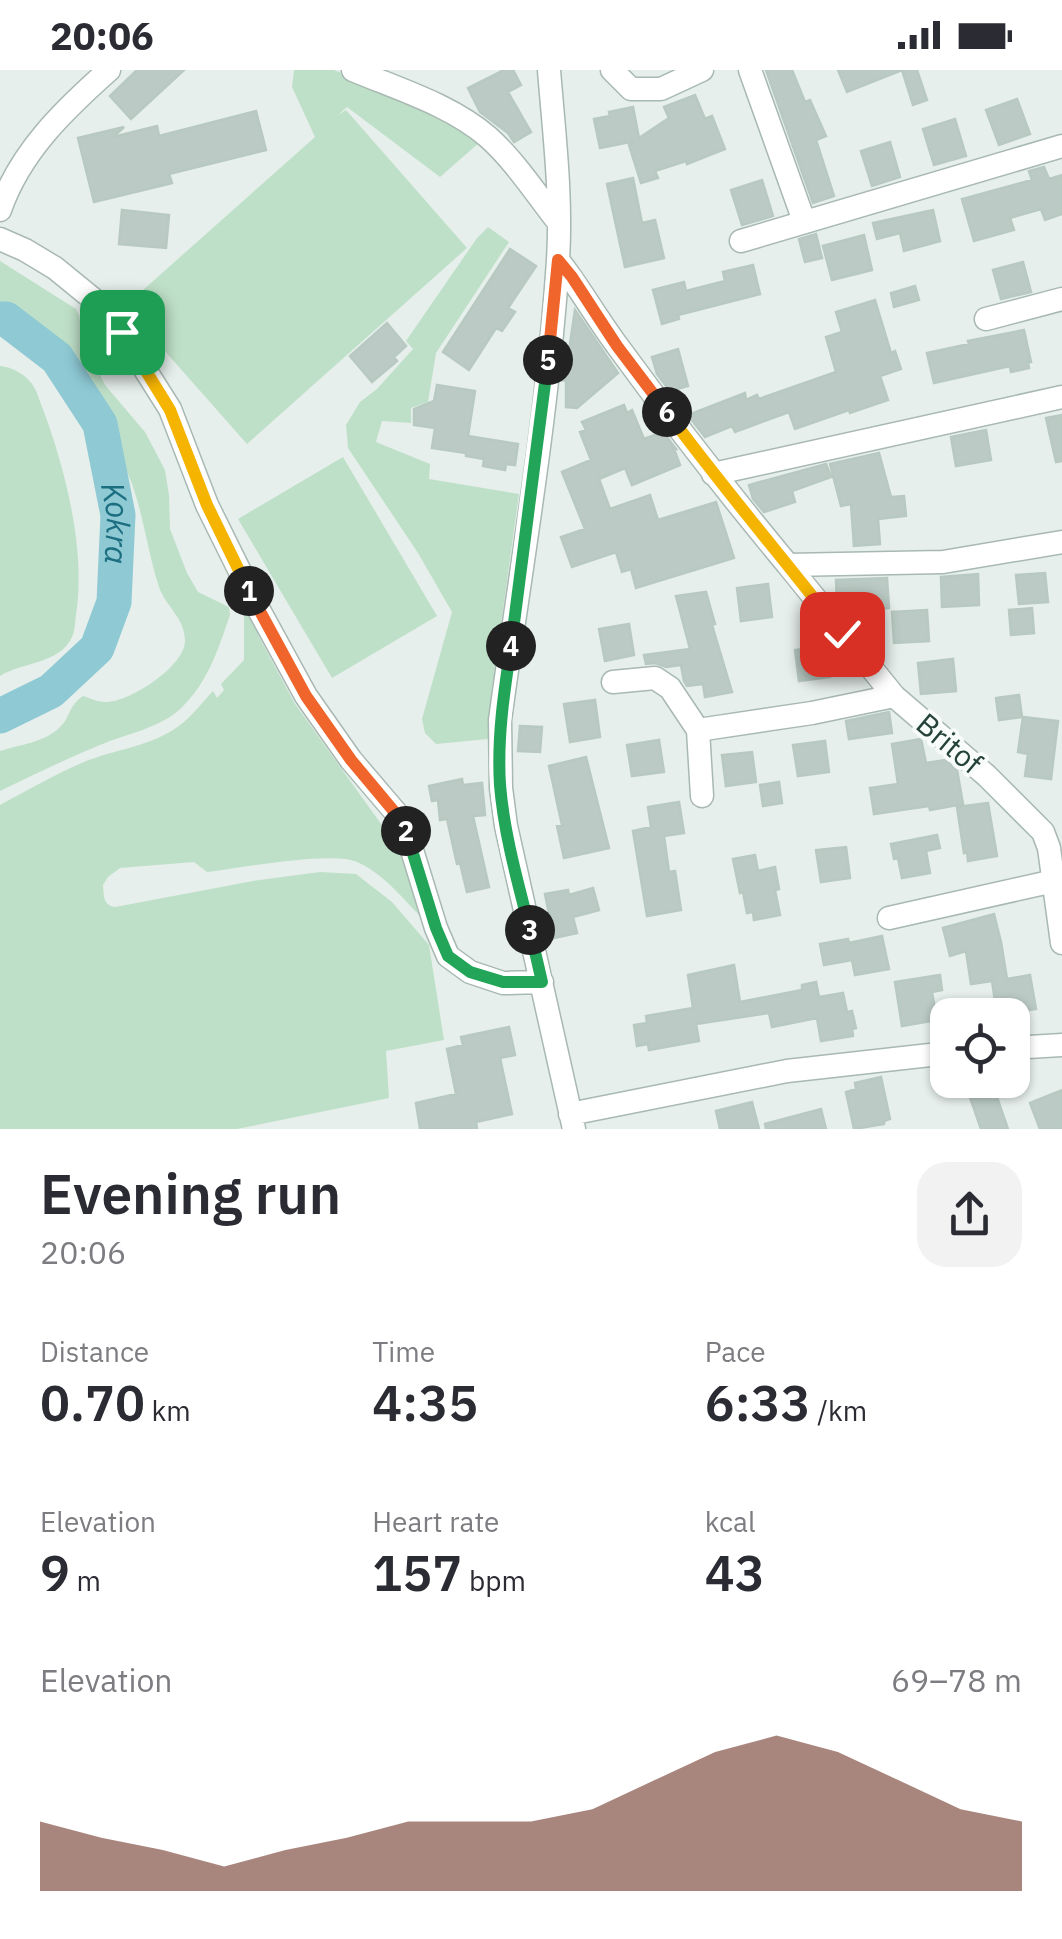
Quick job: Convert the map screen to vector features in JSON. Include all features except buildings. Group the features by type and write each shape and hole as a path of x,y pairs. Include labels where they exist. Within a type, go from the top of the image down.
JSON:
{"street":[{"path":"0,210 33,146 109,70"},
{"path":"353,70 449,112 486,136 512,162 558,223"},
{"path":"549,70 558,178 558,260 537,455 500,720 499,758 506,826 572,1122 788,1071 930,1054"},
{"path":"612,70 631,88 661,88 702,70"},
{"path":"750,70 804,221"},
{"path":"741,241 1062,146"},
{"path":"0,239 55,268 93,299 122,332 170,410 207,505 258,610 306,696 351,760 402,821 448,956 470,972 503,982 542,982"},
{"name":"Britof","path":"558,260 712,474 894,696 988,776 1043,832 1049,848 1062,943"},
{"path":"986,319 1062,299"},
{"path":"712,474 1062,397"},
{"path":"788,565 944,562 1062,542"},
{"path":"613,682 655,678 670,688 698,730 702,796"},
{"path":"698,730 894,696"},
{"path":"889,918 1054,881"},
{"path":"1030,1047 1062,1045"}],"green space":[{"path":"294,70 334,70 458,125 480,142 440,177 347,107 338,115 346,110 467,248 247,444 125,306 315,137 292,87"},
{"path":"488,227 509,242 436,353 428,402 411,408 411,423 382,421 376,442 430,464 429,479 519,494 488,739 436,744 425,733 422,719 452,612 348,448 346,425 360,402 413,349 406,341"},
{"path":"0,261 76,309 83,340 105,385 145,432 165,470 170,529 187,573 198,592 229,607 230,615 204,678 178,711 151,727 87,750 0,791 0,751 54,732 83,696 115,701 141,690 176,661 185,641 182,626 159,587 123,462 96,412 59,362 20,323 0,312"},
{"path":"0,366 29,380 44,412 72,512 78,590 74,632 66,646 50,658 0,676"},
{"path":"343,457 437,616 332,678 238,519"},
{"path":"244,615 253,617 259,637 295,704 407,865 423,919 376,873 344,859 307,859 207,872 194,862 120,868 103,885 105,899 115,907 253,881 320,872 356,874 392,902 429,945 444,1040 386,1051 389,1098 237,1129 0,1129 0,805 84,762 163,736 184,722 213,691 217,698 224,690 221,684 244,660"}],"waterway":[{"name":"Kokra","path":"0,319 6,319 57,358 100,424 118,515 114,602 97,648 51,691 0,716"}],"route":[{"path":"122,332 170,410 207,505 258,610 306,696 351,760 402,821 448,956 470,972 503,982 542,982 506,826 499,758 500,720 537,455 558,260 712,474 842,634"}]}
